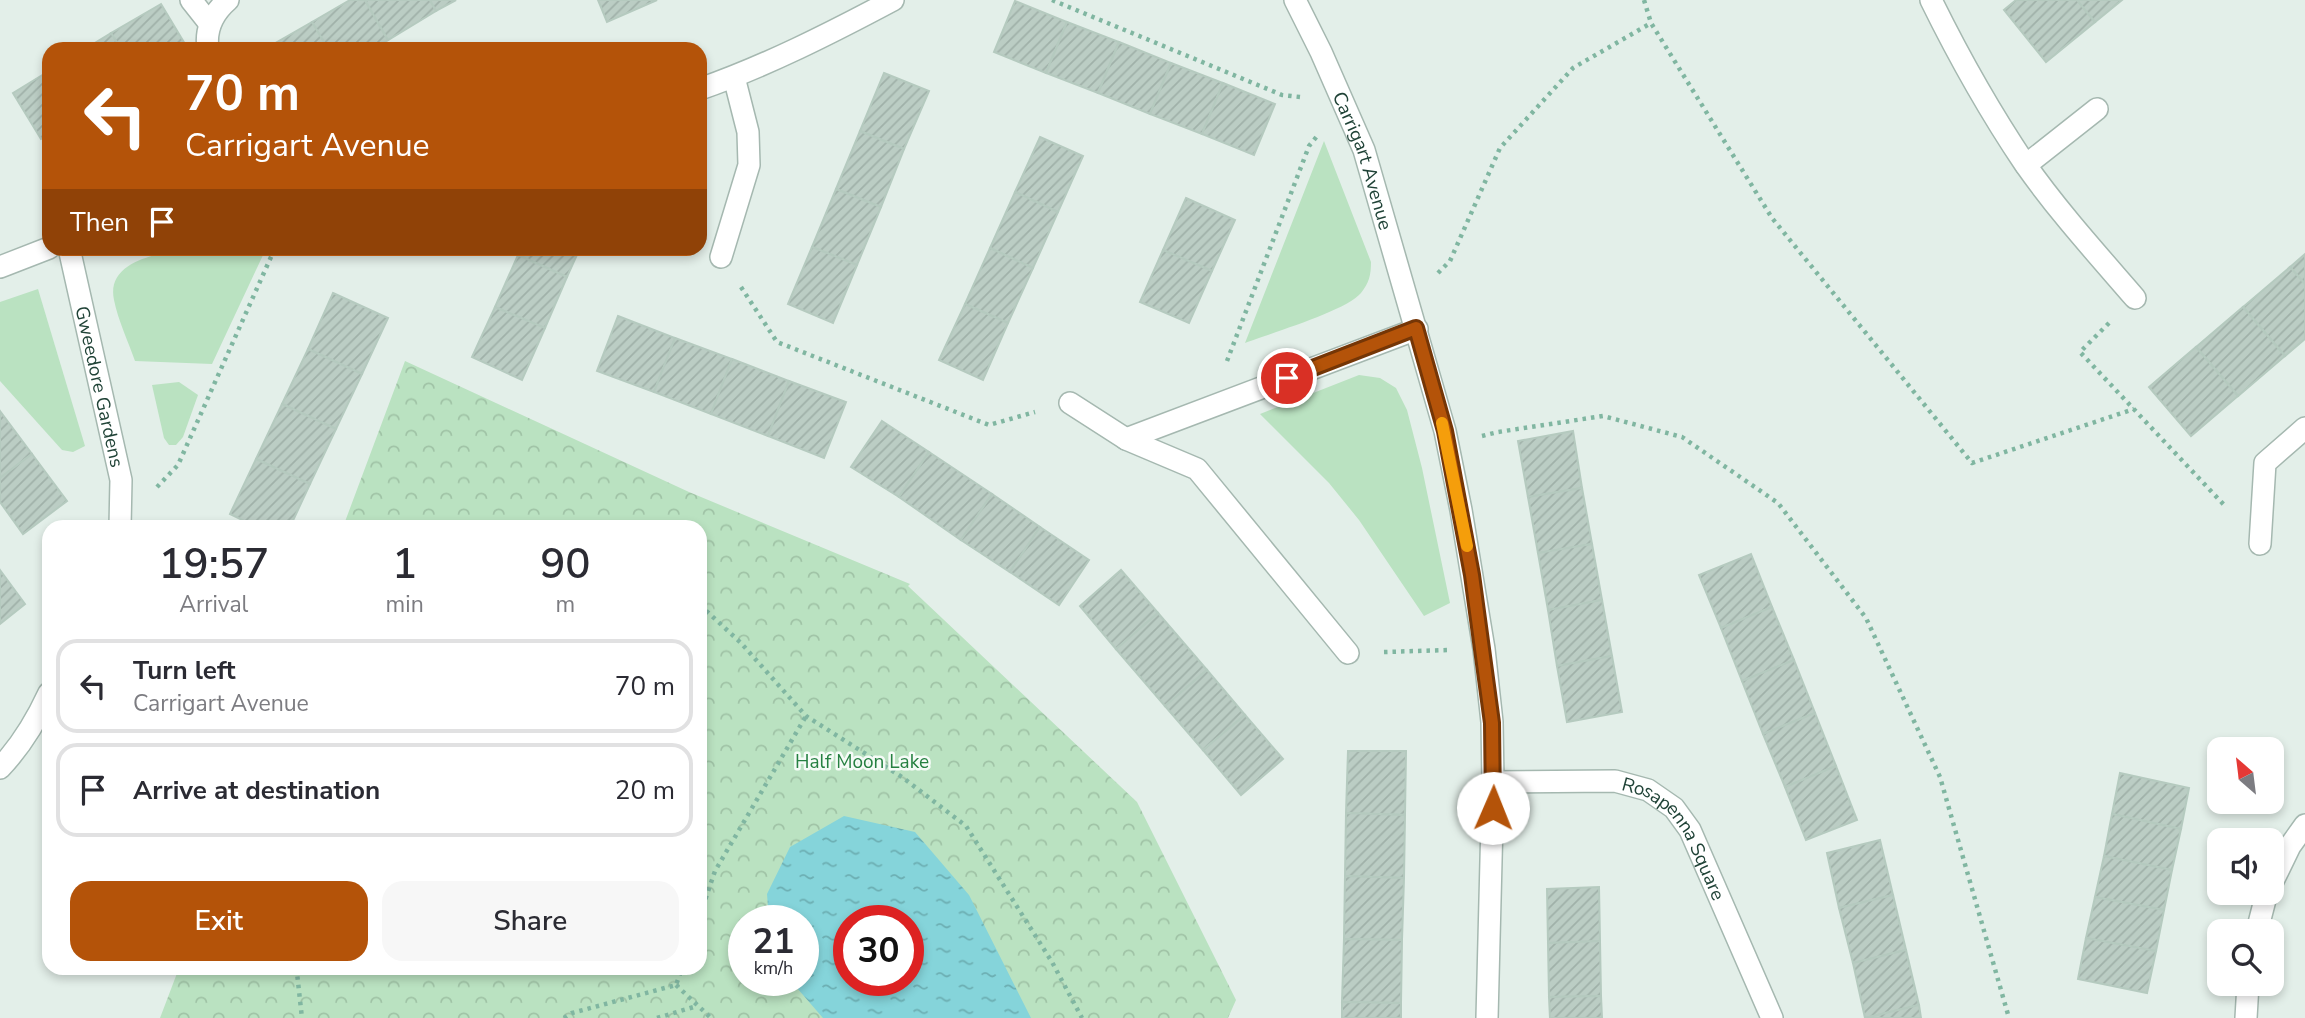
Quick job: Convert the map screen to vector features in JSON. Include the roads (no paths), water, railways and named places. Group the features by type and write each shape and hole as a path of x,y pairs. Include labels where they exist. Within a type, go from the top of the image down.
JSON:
{"street":[{"path":"191,0 210,23"},
{"path":"207,42 210,23 217,9 228,0"},
{"path":"707,87 734,77 854,21 892,0"},
{"name":"Carrigart Avenue","path":"1295,0 1364,150 1448,446 1484,649 1492,723 1487,1018"},
{"path":"1931,0 1988,107 2026,165 2073,228 2134,298"},
{"path":"721,257 749,165 748,132 734,77"},
{"path":"2026,165 2097,109"},
{"path":"0,267 42,251"},
{"name":"Gweedore Gardens","path":"71,256 121,480 120,520"},
{"path":"1126,439 1416,328"},
{"path":"1070,403 1126,439 1197,469 1348,653"},
{"path":"2260,544 2265,463 2305,428"},
{"path":"0,768 9,759 42,708"},
{"name":"Rosapenna Square","path":"1493,782 1615,781 1648,790 1674,808 1690,830 1772,1018"},
{"path":"2284,858 2305,825"},
{"path":"2246,996 2246,1018"}],"water":[{"name":"Half Moon Lake","path":"844,816 915,832 969,895 1031,1018 823,1018 804,996 819,996 819,905 768,905 767,894 790,847"}]}
